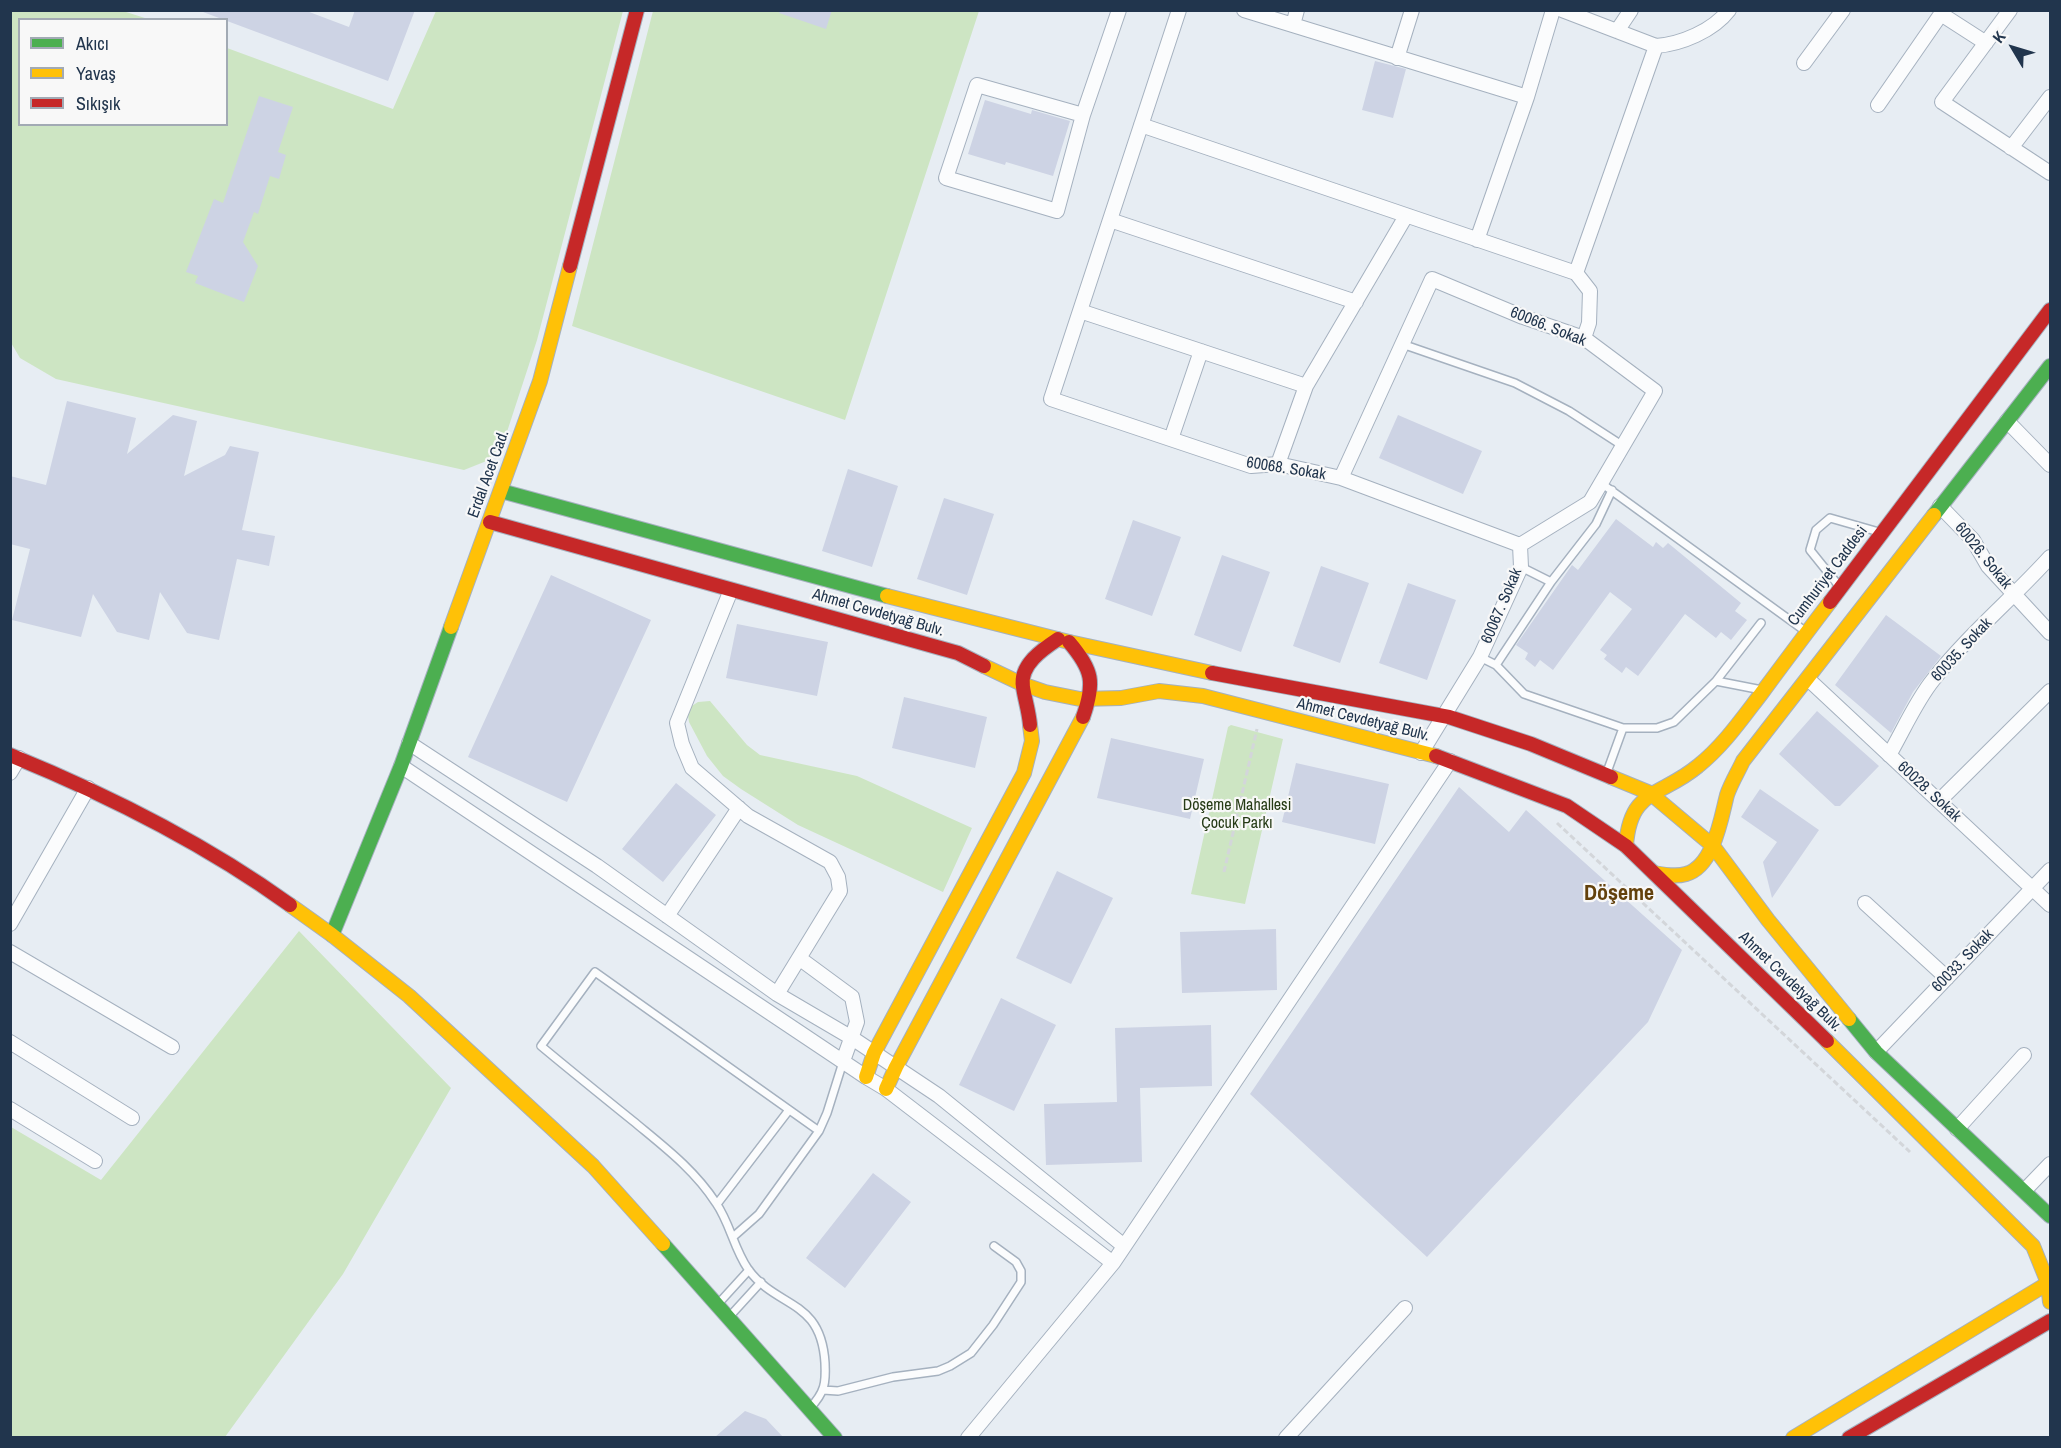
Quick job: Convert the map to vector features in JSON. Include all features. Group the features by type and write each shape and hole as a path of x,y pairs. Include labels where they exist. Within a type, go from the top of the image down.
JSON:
{"street":[{"name":"Erdal Acet Cad.","path":"332,935 401,766 540,381 637,10"},
{"path":"1083,115 977,85 946,178 1057,211 1083,115 1119,10"},
{"path":"1179,10 1080,311 1306,386"},
{"path":"1244,10 1527,97"},
{"path":"1293,26 1297,10"},
{"path":"1397,58 1412,10"},
{"path":"1477,240 1527,97 1553,10"},
{"path":"1562,10 1656,46 1670,45 1695,35 1721,21 1729,10"},
{"path":"1617,31 1631,10"},
{"path":"1804,63 1843,10"},
{"path":"2010,10 1942,102 2050,173"},
{"path":"1878,105 1941,14 1986,43"},
{"path":"1576,273 1656,46"},
{"path":"2011,148 2050,97"},
{"path":"1141,125 1576,273 1590,291 1590,322 1584,338"},
{"path":"1278,464 1306,386 1406,216"},
{"path":"1110,220 1356,302"},
{"name":"60066. Sokak","path":"1402,344 1432,279 1584,338 1655,391"},
{"name":"Cumhuriyet Caddesi","path":"1626,846 1629,819 1637,806 1650,793 1690,772 1722,745 2050,310"},
{"name":"60068. Sokak","path":"1080,311 1051,399 1251,466 1278,464 1341,478 1520,544"},
{"path":"1341,478 1402,344"},
{"path":"1171,439 1201,351"},
{"path":"1654,873 1672,876 1688,874 1699,865 1713,846 1728,792 1743,761 2050,366"},
{"name":"60067. Sokak","path":"1421,753 1480,657 1521,567 1520,544 1590,502 1606,487 1623,446 1655,391"},
{"path":"2007,421 2050,465"},
{"name":"Ahmet Cevdetyağ Bulv.","path":"501,491 962,616 1063,641 1211,673 1444,716 1531,744 1650,793 1713,846 1768,920 1876,1052 2050,1216"},
{"name":"60026. Sokak","path":"1940,506 1973,540 1988,566 2050,633"},
{"name":"Ahmet Cevdetyağ Bulv.","path":"490,522 958,653 1022,684 1045,692 1080,699 1121,698 1159,691 1203,696 1449,761 1567,806 1626,846 1860,1073 2033,1246 2049,1283 2050,1302"},
{"name":"60035. Sokak","path":"1889,755 1931,682 1963,644 2050,558"},
{"path":"731,590 677,723 682,744 692,768 748,816 830,862 838,877 840,891 777,994"},
{"path":"866,1077 874,1053 1024,773 1032,741 1029,709 1022,684 1027,667 1040,651 1063,641 1084,659 1093,679 1090,699 1081,724 886,1089"},
{"name":"60028. Sokak","path":"1808,680 2050,905"},
{"path":"1939,801 2050,691"},
{"path":"409,743 597,866 777,994 852,1038 939,1096 1124,1246"},
{"path":"10,773 15,757 88,788 150,819 258,882 332,935 409,996 593,1166 835,1437"},
{"path":"968,1437 1113,1263 1449,761"},
{"path":"401,766 886,1089 1113,1263"},
{"path":"10,924 88,788"},
{"path":"667,916 739,808"},
{"name":"60033. Sokak","path":"1876,1052 2050,870"},
{"path":"1865,903 1947,978"},
{"path":"10,952 172,1047"},
{"path":"799,958 852,997 857,1022 843,1061"},
{"path":"10,1042 132,1118"},
{"path":"1958,1129 2024,1055"},
{"path":"10,1109 95,1161"},
{"path":"2025,1191 2050,1164"},
{"path":"1793,1437 2049,1283"},
{"path":"1286,1437 1405,1308"},
{"path":"1849,1437 2050,1321"}],"lane":[{"path":"1402,344 1515,383 1569,411 1623,446"},
{"path":"1496,665 1551,582 1596,524 1606,487 1806,632"},
{"path":"1840,588 1810,550 1816,530 1830,518 1881,533"},
{"path":"1521,567 1551,582"},
{"path":"1480,657 1496,665 1524,694 1623,728 1657,728 1674,722 1716,681 1761,623"},
{"path":"1716,681 1763,690"},
{"path":"1606,774 1623,728"},
{"path":"810,1408 826,1382 824,1351 818,1330 804,1312 761,1282 749,1270 717,1204 683,1162 541,1046 596,972 819,1131"},
{"path":"733,1237 759,1214 819,1131 843,1061"},
{"path":"717,1204 789,1110"},
{"path":"823,1390 838,1391 892,1377 938,1371 971,1353 993,1325 1021,1282 1021,1271 1016,1262 994,1246"},
{"path":"718,1304 749,1270"},
{"path":"730,1317 761,1282"}],"path":[{"path":"1224,872 1257,726"},
{"path":"1557,823 1916,1158"}],"green space":[{"path":"10,11 123,11 145,18 18,18 18,126 228,126 228,48 393,109 436,11 623,11 537,340 504,441 489,460 464,470 56,379 20,358 10,341"},
{"path":"653,11 979,11 845,420 572,326"},
{"path":"710,701 747,745 760,755 857,776 972,828 943,892 798,825 723,776 707,756 689,722 687,709 698,702"},
{"name":"Döşeme Mahallesi Çocuk Parkı","path":"1231,725 1283,739 1245,904 1191,894 1228,727"},
{"path":"299,931 451,1088 343,1274 225,1437 11,1437 11,1127 101,1180"}],"building":[{"path":"203,10 304,10 349,27 355,10 415,10 388,81 228,21 228,18 219,18"},
{"path":"780,10 832,10 826,29 779,13"},
{"path":"1375,61 1406,69 1393,118 1362,110"},
{"path":"259,96 293,107 278,152 286,155 279,179 270,176 258,214 254,212 243,242 258,266 244,302 195,283 198,276 186,272 214,199 223,203"},
{"path":"985,100 1031,114 1032,110 1070,121 1053,176 968,154"},
{"path":"67,401 136,418 127,454 173,415 197,421 184,476 225,455 230,446 259,452 242,530 275,536 269,566 237,559 219,640 187,633 160,592 149,640 117,632 93,594 81,637 12,620 30,549 10,544 10,476 46,485"},
{"path":"1398,415 1482,451 1463,494 1379,458"},
{"path":"848,469 898,486 872,567 822,551"},
{"path":"944,498 994,514 967,595 917,579"},
{"path":"1616,519 1653,547 1656,542 1663,548 1668,543 1741,603 1735,611 1747,620 1731,640 1721,632 1716,638 1685,614 1638,676 1626,667 1622,673 1604,659 1607,655 1600,650 1632,609 1610,592 1553,670 1540,660 1535,667 1525,659 1528,653 1516,645 1572,565 1578,570"},
{"path":"1133,520 1181,537 1152,616 1105,599"},
{"path":"1222,555 1270,572 1241,652 1194,635"},
{"path":"1321,566 1369,583 1340,663 1293,646"},
{"path":"551,575 651,620 567,802 468,757"},
{"path":"1408,583 1456,600 1427,680 1379,663"},
{"path":"1886,615 1941,656 1913,692 1891,733 1835,685"},
{"path":"737,624 828,642 817,696 726,678"},
{"path":"904,697 987,717 975,768 892,748"},
{"path":"1817,711 1879,766 1840,806 1835,806 1779,754"},
{"path":"1111,738 1204,759 1190,819 1097,798"},
{"path":"1296,763 1389,784 1375,844 1282,822"},
{"path":"676,783 716,815 663,882 622,849"},
{"path":"1459,787 1509,832 1526,810 1682,950 1648,1022 1427,1257 1250,1094"},
{"path":"1760,789 1819,830 1772,898 1763,862 1777,842 1741,817"},
{"path":"1057,871 1113,898 1071,984 1016,958"},
{"path":"1276,929 1277,990 1182,993 1180,932"},
{"path":"1001,998 1056,1025 1014,1111 959,1085"},
{"path":"1211,1025 1212,1086 1140,1088 1142,1162 1046,1165 1044,1104 1117,1102 1115,1028"},
{"path":"873,1173 911,1202 845,1288 806,1258"},
{"path":"745,1411 766,1419 783,1437 715,1437"}],"traffic: fast":[{"path":"1934,515 2050,366"},
{"path":"501,491 887,596"},
{"path":"332,935 401,766 451,627"},
{"path":"1849,1019 1876,1052 2050,1216"},
{"path":"663,1244 835,1438"}],"traffic: slow":[{"path":"451,627 540,381 570,266"},
{"path":"1654,873 1682,875 1696,869 1703,862 1715,840 1727,795 1743,761 1934,515"},
{"path":"887,596 1069,642 1212,673"},
{"path":"1626,846 1629,827 1641,803 1684,776 1716,750 1830,602"},
{"path":"984,666 1045,692 1080,699 1121,698 1159,691 1203,696 1436,756"},
{"path":"886,1089 1083,717"},
{"path":"866,1077 874,1053 1024,773 1032,741 1030,725"},
{"path":"1611,777 1650,793 1713,846 1768,920 1849,1019"},
{"path":"290,905 409,996 593,1166 663,1244"},
{"path":"1827,1041 2033,1246 2048,1283 2050,1302"},
{"path":"1793,1438 2050,1282"}],"traffic: jam":[{"path":"570,266 637,10"},
{"path":"1830,602 2050,310"},
{"path":"490,522 958,653 984,666"},
{"path":"1030,725 1023,687 1025,672 1033,658 1058,639"},
{"path":"1069,642 1083,661 1090,677 1089,695 1083,717"},
{"path":"1212,673 1449,717 1531,744 1611,777"},
{"path":"10,755 154,822 224,861 290,905"},
{"path":"1436,756 1567,806 1626,846 1827,1041"},
{"path":"1849,1438 2050,1321"}],"district":[{"name":"Döşeme","path":"1619,894"}]}
